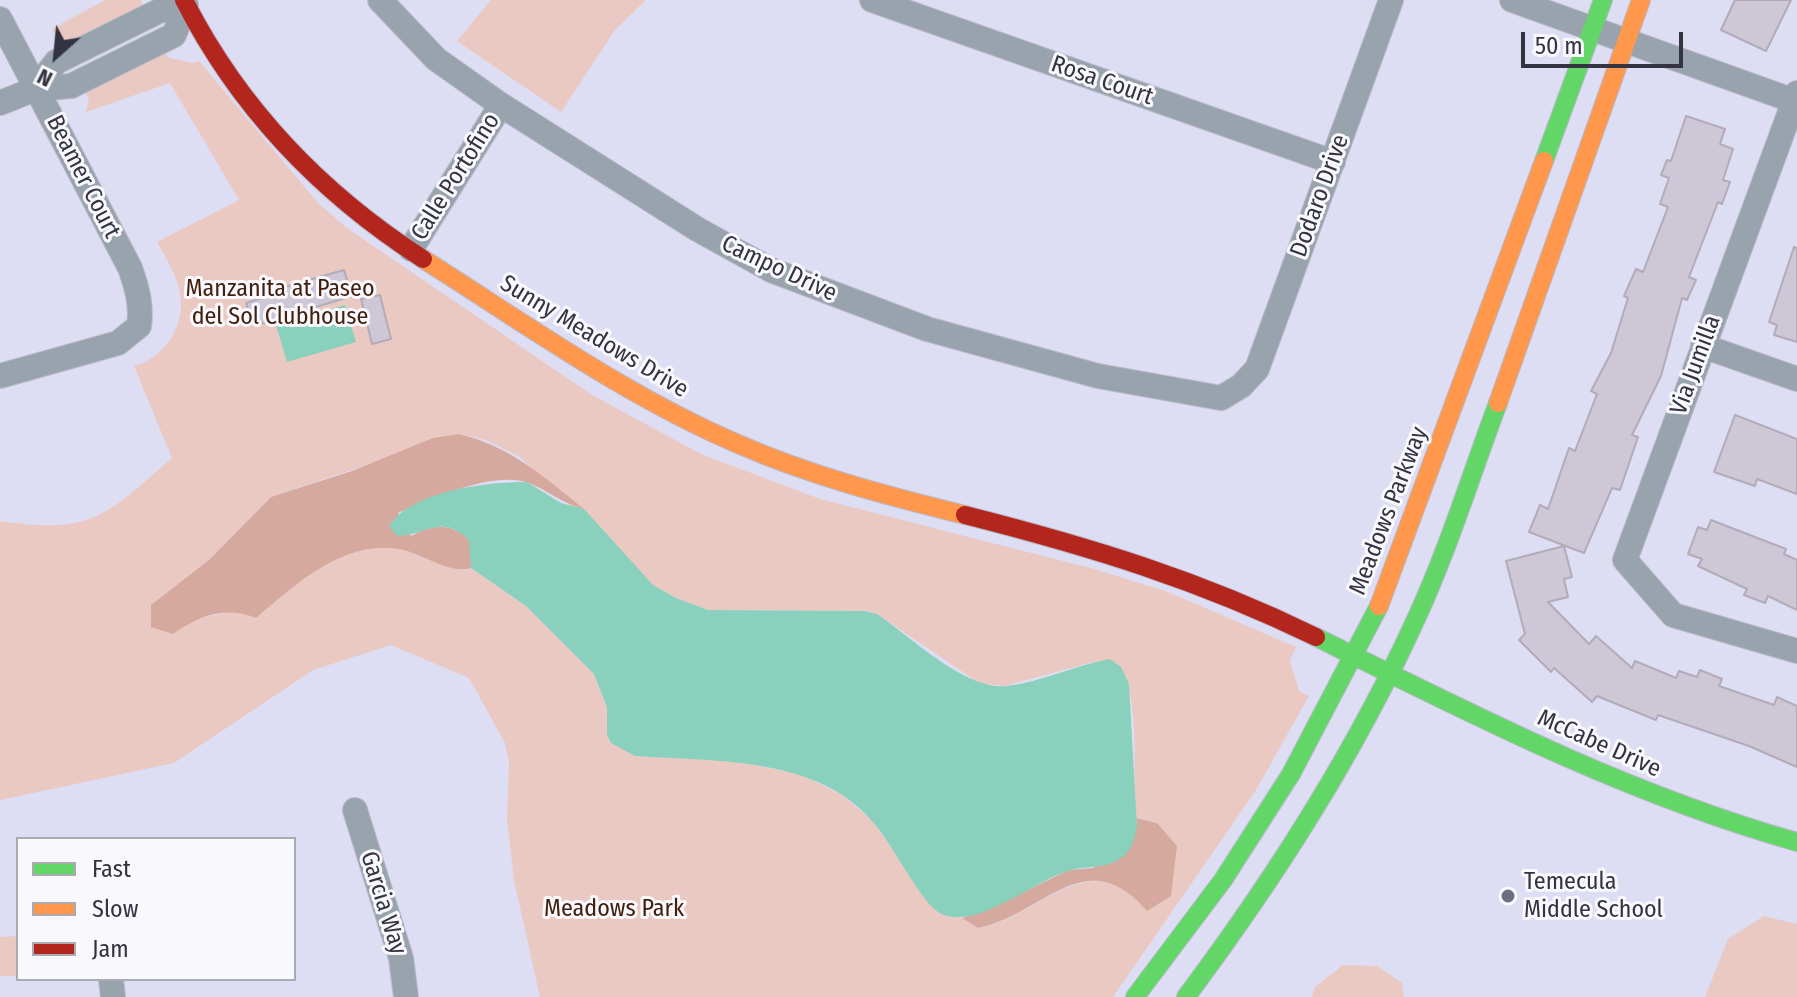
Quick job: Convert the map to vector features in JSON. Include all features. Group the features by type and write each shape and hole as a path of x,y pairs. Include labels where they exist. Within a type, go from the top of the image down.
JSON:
{"main road":[{"name":"Meadows Parkway","path":"1135,997 1223,880 1283,788 1381,602 1603,0"},
{"path":"1186,997 1256,903 1326,795 1417,618 1453,526 1641,0"},
{"name":"Sunny Meadows Drive","path":"185,3 230,74 280,139 340,200 628,391 711,432 831,480 1131,559 1222,593 1389,673"},
{"name":"McCabe Drive","path":"1389,673 1597,771 1689,809 1797,842"}],"street":[{"name":"Campo Drive","path":"380,0 436,59 501,105 709,236 771,270 927,329 1098,376 1221,398 1241,386"},
{"name":"Rosa Court","path":"872,0 1333,162"},
{"name":"Dodaro Drive","path":"1241,386 1257,369 1391,0"},
{"path":"1512,0 1796,99"},
{"path":"0,103 35,89 71,86 174,35 185,3"},
{"name":"Beamer Court","path":"0,19 130,268 139,293 141,313 139,326 128,338 0,376"},
{"name":"Via Jumilla","path":"1796,99 1625,560 1673,615 1797,651"},
{"name":"Calle Portofino","path":"411,249 501,105"},
{"path":"1703,346 1797,379"},
{"name":"Garcia Way","path":"355,810 401,958 406,997"}],"green space":[{"path":"105,0 141,0 144,9 63,51 52,29"},
{"path":"491,0 646,0 615,30 561,112 457,41"},
{"path":"164,51 169,58 193,63 199,61 318,203 347,228 592,395 701,454 820,499 1094,569 1168,592 1296,647 1290,661 1299,691 1309,696 1256,790 1113,997 540,997 514,880 507,819 509,763 505,743 469,678 391,645 313,670 174,763 0,800 0,521 57,525 96,516 113,507 172,458 134,366 164,348 180,317 179,286 157,242 239,200 170,83 86,112 89,100 84,90","holes":["459,434 486,440 520,457 653,585 708,610 865,611 877,614 979,683 1004,686 1097,661 1121,667 1132,703 1134,722 1136,818 1157,823 1147,910 1125,890 1104,882 1084,882 1001,921 978,928 962,918 939,913 873,821 842,795 800,774 734,761 635,756 611,743 607,735 607,707 594,674 526,606 471,568 447,567 407,551 386,548 365,550 325,565 256,618 238,611 195,618 151,605 210,559 271,497"]},
{"path":"1764,916 1797,924 1797,997 1705,997 1728,939"},
{"path":"16,936 16,976 0,976 0,937"},
{"path":"1343,965 1377,966 1402,983 1404,997 1312,997 1315,987"}],"shaded area":[{"path":"345,305 356,342 287,362 276,325"},
{"path":"459,434 510,455 584,509 529,483 498,480 480,483 398,513 411,536 434,527 463,534 470,540 471,568 447,567 407,551 386,548 365,550 325,565 256,618 245,614 213,614 173,634 151,627 151,605 210,559 271,497 352,471 433,438"},
{"path":"527,482 561,503 584,509 653,585 708,610 865,611 877,614 939,660 974,680 991,685 1020,684 1110,659 1121,667 1129,684 1137,827 1130,848 1115,862 1068,871 1003,904 968,916 952,917 931,906 878,828 855,804 828,787 766,767 635,756 611,743 607,735 607,707 594,674 526,606 471,568 469,540 450,528 397,536 389,526 400,514 433,496 473,486"},
{"path":"1136,818 1157,823 1177,846 1171,896 1147,911 1125,891 1104,882 1084,882 1064,888 1002,921 978,928 962,918 996,906 1068,870 1093,868 1137,827"}],"building":[{"path":"1735,0 1791,0 1766,51 1721,30"},
{"path":"1686,116 1725,129 1720,144 1733,149 1723,180 1730,182 1722,204 1718,202 1689,277 1696,280 1687,300 1682,298 1661,376 1632,435 1638,437 1620,490 1612,488 1584,553 1529,532 1540,505 1548,509 1569,448 1575,451 1597,394 1591,391 1611,353 1628,298 1624,296 1636,269 1643,272 1668,207 1660,204 1669,178 1661,175 1667,160 1671,161"},
{"path":"1794,247 1797,248 1797,342 1774,335 1777,325 1769,322"},
{"path":"344,270 352,296 257,325 255,320 252,321 246,303 271,295 270,291"},
{"path":"380,295 391,339 372,344 361,299"},
{"path":"1735,415 1797,439 1797,494 1757,479 1755,486 1714,472"},
{"path":"1711,520 1786,549 1784,554 1797,560 1797,610 1768,596 1765,603 1744,595 1747,589 1698,566 1702,559 1688,554 1698,527 1707,530"},
{"path":"1564,546 1572,577 1564,579 1568,597 1548,602 1589,644 1596,636 1632,668 1635,661 1676,678 1679,671 1697,677 1700,670 1722,679 1719,686 1774,705 1777,697 1797,706 1797,767 1749,746 1658,715 1656,720 1597,696 1592,702 1554,668 1551,672 1519,640 1525,634 1506,561"}],"traffic: fast":[{"path":"1544,161 1603,0"},
{"path":"1186,997 1282,861 1366,719 1428,593 1498,403"},
{"path":"1135,997 1223,880 1291,774 1379,606"},
{"path":"1316,637 1611,777 1734,823 1797,842"}],"traffic: slow":[{"path":"1498,403 1641,0"},
{"path":"1379,606 1544,161"},
{"path":"423,259 616,382 697,425 822,476 965,515"}],"traffic: jam":[{"path":"184,0 230,77 286,146 351,206 423,259"},
{"path":"965,515 1144,567 1230,598 1316,637"}],"place":[{"name":"Temecula Middle School","path":"1508,896"}],"park label":[{"name":"Manzanita at Paseo del Sol Clubhouse","path":"280,303"},
{"name":"Meadows Park","path":"614,909"}]}
